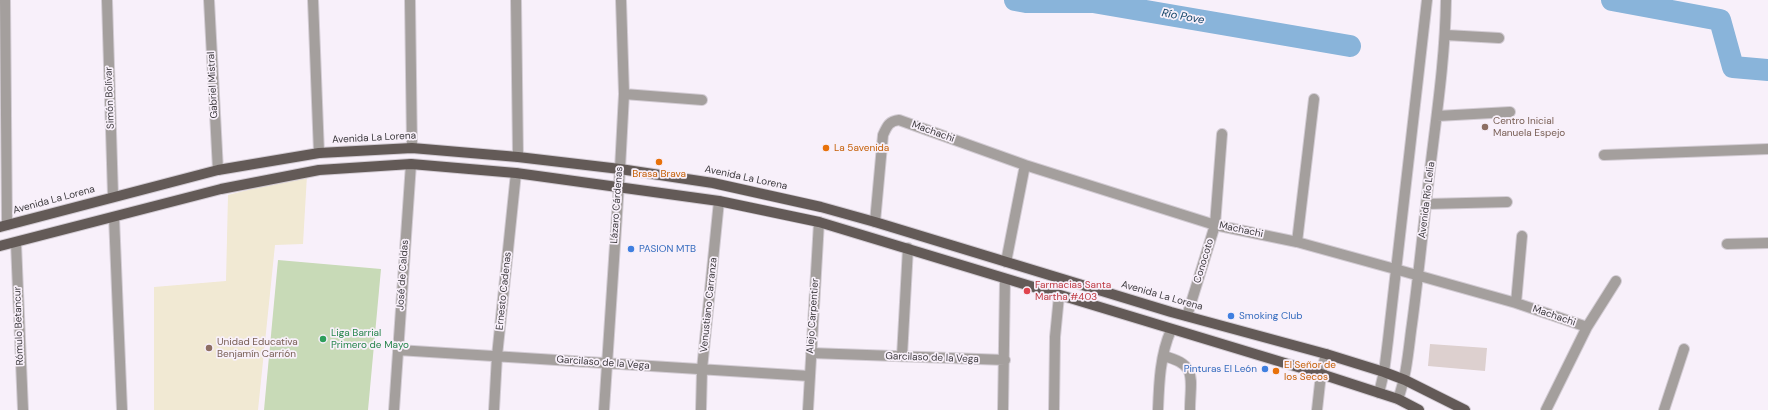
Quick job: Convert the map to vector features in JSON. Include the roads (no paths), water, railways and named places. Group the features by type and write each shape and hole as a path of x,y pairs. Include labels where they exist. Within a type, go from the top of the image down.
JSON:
{"main road":[{"name":"Avenida La Lorena","path":"3,226 113,196 218,170 319,153 412,148 518,156 713,183 821,207 1187,316 1326,354 1384,372 1405,380 1465,410"},
{"path":"0,246 221,189 319,170 411,164 516,173 719,201 820,222 1171,330 1321,374 1398,399 1419,410"}],"street":[{"path":"3,226 5,0"},
{"name":"Simón Bolívar","path":"107,0 113,196"},
{"name":"Gabriel Mistral","path":"209,0 218,170"},
{"path":"313,0 319,153"},
{"path":"410,0 412,148"},
{"path":"516,0 518,156"},
{"name":"Lázaro Cárdenas","path":"604,410 624,94 621,0"},
{"path":"1379,393 1384,372 1427,0"},
{"name":"Avenida Río Lelia","path":"1398,399 1405,380 1419,277 1446,35 1446,0"},
{"path":"1446,35 1499,38"},
{"path":"624,94 702,100"},
{"path":"1297,242 1314,99"},
{"path":"1437,116 1510,112"},
{"name":"Machachi","path":"875,222 883,135 887,125 892,121 899,120 1025,165 1215,225 1297,242 1516,303 1587,327"},
{"name":"Conocoto","path":"1187,316 1215,225 1222,134"},
{"path":"1604,155 1768,149"},
{"name":"José de Caldas","path":"394,410 411,164"},
{"path":"1006,262 1025,165"},
{"name":"Ernesto Cadenas","path":"494,410 497,356 516,173"},
{"name":"Venustiano Carranza","path":"701,410 702,369 719,201"},
{"path":"1426,204 1507,202"},
{"path":"114,216 122,410"},
{"name":"Alejo Carpentier","path":"808,410 820,222"},
{"path":"1516,303 1522,236"},
{"name":"Rómulo Betancur","path":"16,242 23,410"},
{"path":"1726,244 1768,243"},
{"path":"902,356 908,248"},
{"path":"1003,410 1005,360 1005,279"},
{"path":"1546,410 1587,327 1616,281"},
{"path":"1054,410 1055,337 1059,296"},
{"path":"1158,410 1165,343 1171,330"},
{"path":"1666,409 1684,349"},
{"name":"Garcilaso de la Vega","path":"398,350 809,376"},
{"name":"Garcilaso de la Vega","path":"811,353 1005,360"},
{"path":"1317,410 1321,374 1326,354"},
{"path":"1163,356 1177,359 1185,363 1190,372 1190,410"}],"waterway":[{"name":"Río Pove","path":"1015,0 1026,2 1093,2 1350,46"},
{"path":"1612,0 1720,20 1733,67 1768,70"}],"place":[{"name":"Centro Inicial Manuela Espejo","path":"1485,127"},
{"name":"La 5avenida","path":"826,148"},
{"name":"Brasa Brava","path":"659,162"},
{"name":"PASION MTB","path":"631,249"},
{"name":"Farmacias Santa Martha #403","path":"1027,291"},
{"name":"Smoking Club","path":"1231,316"},
{"name":"Liga Barrial Primero de Mayo","path":"323,339"},
{"name":"Unidad Educativa Benjamín Carrión","path":"209,348"},
{"name":"Pinturas El León","path":"1265,369"},
{"name":"El Señor de los Secos","path":"1276,371"}]}
